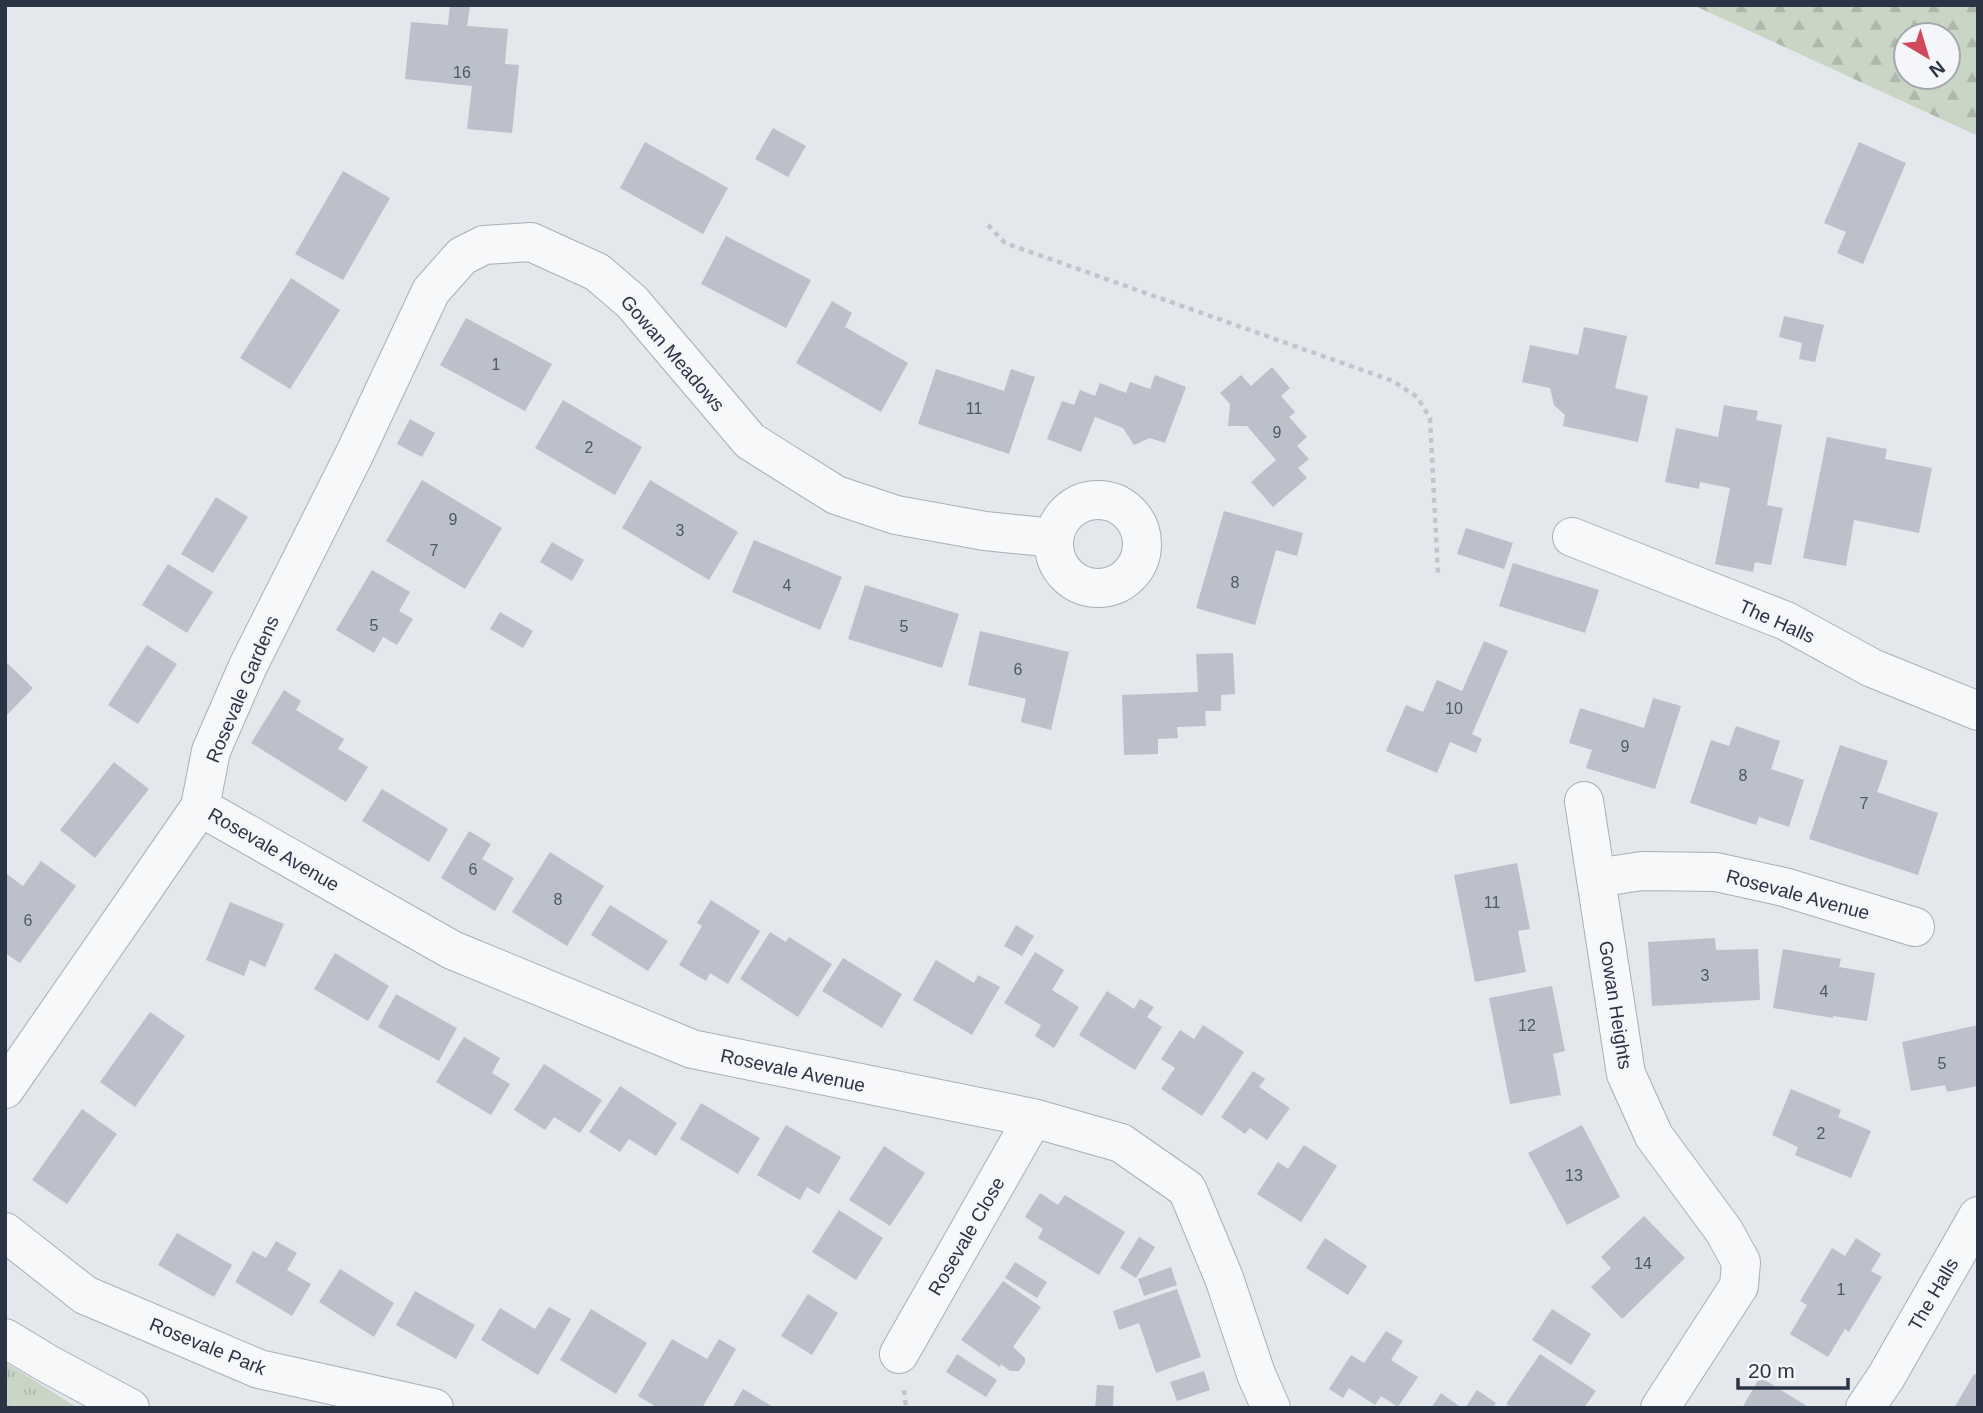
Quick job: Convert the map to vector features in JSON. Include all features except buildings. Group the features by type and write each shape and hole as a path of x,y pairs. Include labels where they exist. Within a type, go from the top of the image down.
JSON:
{"street":[{"name":"Gowan Meadows","path":"354,455 431,291 462,256 484,245 531,242 597,272 632,302 750,441 836,495 896,515 985,531 1054,538"},
{"name":"Rosevale Gardens","path":"5,1089 200,807 211,751 248,666 354,455"},
{"name":"The Halls","path":"1572,537 1786,621 1872,668 1978,711"},
{"name":"Gowan Heights","path":"1584,801 1626,1074 1654,1136 1724,1231 1741,1262 1740,1286 1660,1408"},
{"name":"Rosevale Avenue","path":"200,807 452,950 692,1049 1033,1118 1121,1143 1187,1189 1224,1278 1256,1374 1271,1408"},
{"name":"Rosevale Avenue","path":"1596,878 1642,871 1716,872 1784,887 1915,927"},
{"name":"Rosevale Close","path":"899,1354 1033,1118"},
{"name":"The Halls","path":"1865,1408 1886,1377 1978,1216"},
{"name":"Rosevale Park","path":"5,1232 85,1295 259,1369 434,1408"},
{"path":"5,1338 130,1408"}],"path":[{"path":"988,225 1005,243 1393,381 1417,397 1430,418 1438,573"}],"green space":[{"path":"1693,5 1978,5 1978,136"},
{"path":"5,1362 78,1408 5,1408"}]}
